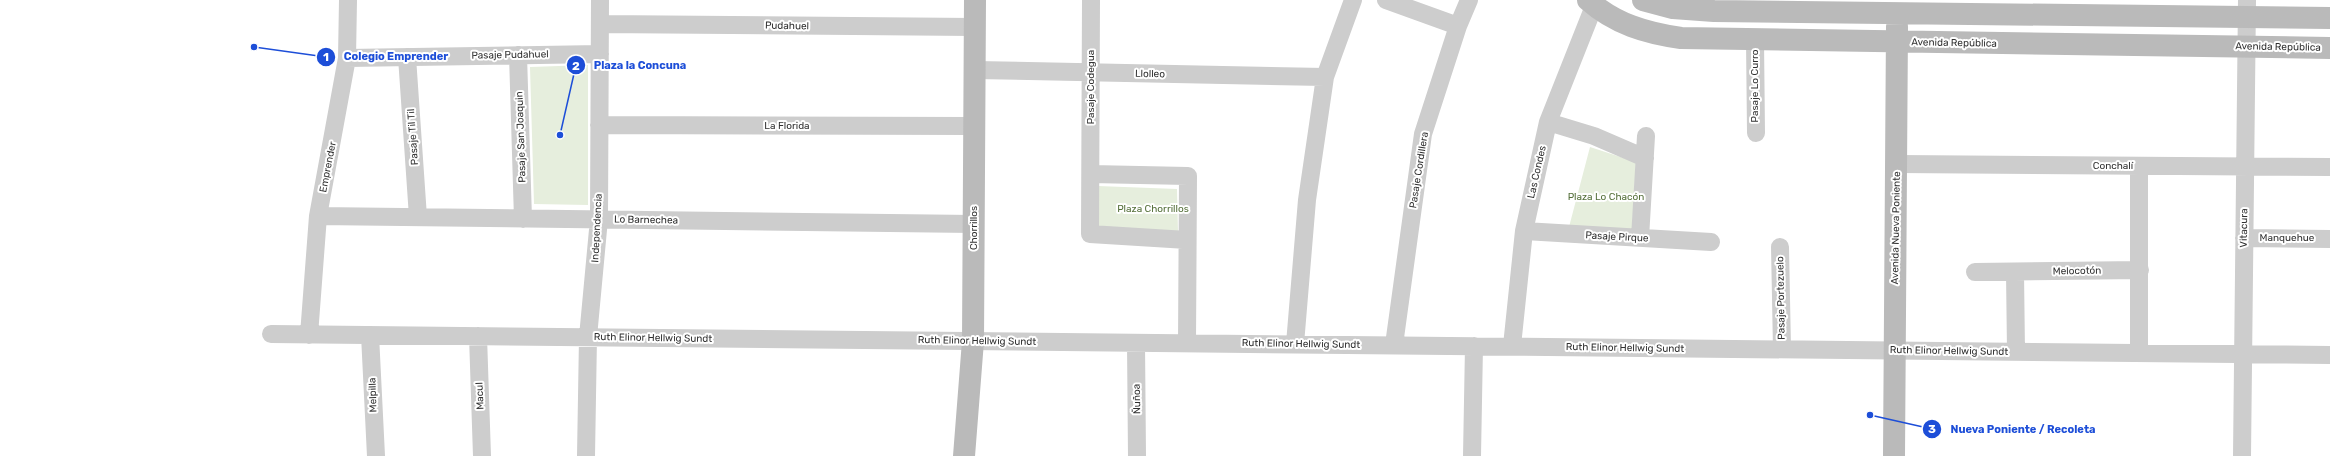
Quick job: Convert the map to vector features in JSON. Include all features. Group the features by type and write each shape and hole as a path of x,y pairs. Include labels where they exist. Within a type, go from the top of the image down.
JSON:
{"street":[{"name":"Emprender","path":"309,334 318,216 348,58 348,0"},
{"name":"Independencia","path":"586,456 588,337 599,220 600,0"},
{"name":"Chorrillos","path":"964,456 973,341 975,0"},
{"name":"Pasaje Codegua","path":"1091,0 1090,234 1187,240"},
{"path":"1295,344 1307,200 1325,77 1353,0"},
{"path":"1386,0 1458,26"},
{"name":"Pasaje Cordillera","path":"1394,345 1423,134 1458,26 1469,0"},
{"path":"1643,0 1692,10 1897,7 2247,9 2330,18"},
{"name":"Avenida República","path":"1591,3 1624,24 1661,35 1681,38 2330,48"},
{"name":"Las Condes","path":"1512,346 1524,231 1548,122 1591,3"},
{"name":"Avenida Nueva Poniente","path":"1894,456 1897,7"},
{"name":"Vitacura","path":"2242,456 2247,9"},
{"name":"Pudahuel","path":"600,24 975,27"},
{"name":"Pasaje Lo Curro","path":"1755,40 1756,133"},
{"name":"Pasaje Pudahuel","path":"348,58 600,54"},
{"name":"Pasaje San Joaquin","path":"518,55 523,218"},
{"name":"Pasaje Til Til","path":"407,57 418,217"},
{"name":"Llolleo","path":"975,70 1325,77"},
{"path":"1548,122 1594,136 1645,158"},
{"name":"La Florida","path":"599,125 974,126"},
{"path":"1640,238 1646,136"},
{"name":"Conchalí","path":"1897,164 2330,167"},
{"path":"2139,166 2139,353"},
{"path":"1091,174 1188,176 1187,343"},
{"name":"Lo Barnechea","path":"318,216 974,224"},
{"name":"Pasaje Pirque","path":"1524,231 1711,242"},
{"name":"Manquehue","path":"2244,238 2330,239"},
{"name":"Pasaje Portezuelo","path":"1780,247 1782,349"},
{"name":"Melocotón","path":"1975,272 2140,270"},
{"path":"2015,272 2016,352"},
{"name":"Ruth Elinor Hellwig Sundt","path":"271,334 2330,355"},
{"name":"Melpilla","path":"370,335 376,456"},
{"name":"Macul","path":"478,336 482,456"},
{"name":"Ñuñoa","path":"1136,343 1137,456"},
{"path":"1472,456 1474,346"}],"green space":[{"path":"588,65 588,205 534,204 530,67"},
{"name":"Plaza Lo Chacón","path":"1590,147 1636,162 1632,230 1569,227"},
{"name":"Plaza Chorrillos","path":"1098,186 1177,189 1178,232 1098,227"}],"place":[{"name":"Colegio Emprender","path":"254,47"},
{"name":"Plaza la Concuna","path":"560,135"},
{"name":"Nueva Poniente / Recoleta","path":"1870,415"}]}
